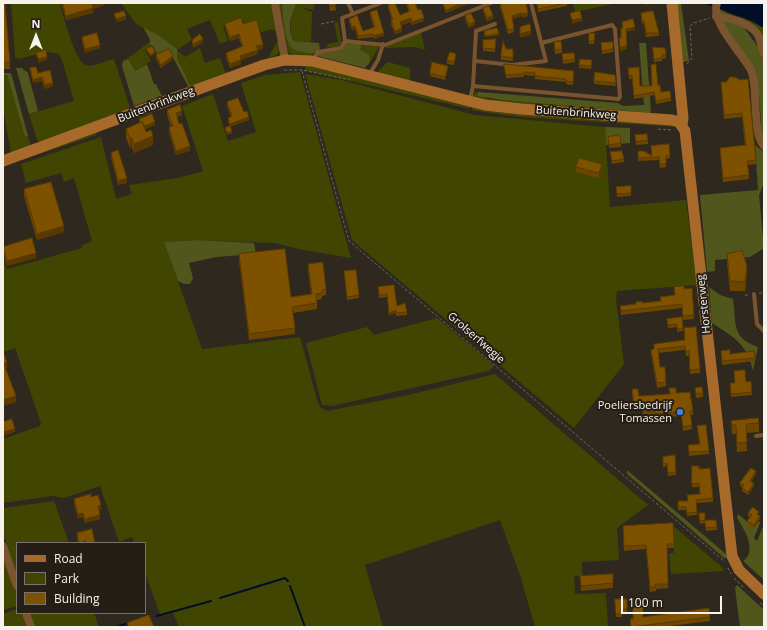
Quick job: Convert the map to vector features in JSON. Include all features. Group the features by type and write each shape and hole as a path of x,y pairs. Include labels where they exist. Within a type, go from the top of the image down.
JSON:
{"main road":[{"name":"Horsterweg","path":"672,3 683,118 682,125 686,138 732,556 739,570 764,594"},
{"name":"Buitenbrinkweg","path":"3,161 251,70 285,60 312,62 469,102 521,109 672,120 682,125"}],"street":[{"path":"275,3 285,60"},
{"path":"716,5 716,16 752,72 758,134 764,146"},
{"path":"716,16 723,16 751,28 759,37 764,53"},
{"path":"3,546 16,583"},
{"path":"26,614 31,627"}],"lane":[{"path":"348,3 353,14"},
{"path":"312,62 318,52 341,48 345,41 341,21 342,18 381,3"},
{"path":"345,41 383,44 491,3"},
{"path":"475,61 512,65 546,61 531,3"},
{"path":"469,102 473,86 476,31 495,24"},
{"path":"473,86 618,98 620,96 615,29 612,25 541,42"},
{"path":"368,76 378,60 383,44"},
{"path":"754,294 757,324 764,331"},
{"path":"756,436 764,435"}],"path":[{"path":"685,66 692,58 690,26 694,23 716,16"},
{"path":"321,24 341,21"},
{"name":"Grolserfwegje","path":"302,70 349,241 726,564"}],"green space":[{"path":"11,3 69,3 60,5 70,38 78,56 86,65 96,65 114,59 130,108 128,113 42,145 37,140 29,114 74,101 59,54 47,52 18,59 15,57"},
{"path":"121,3 273,3 278,30 274,31 273,29 261,32 257,20 245,24 243,20 223,26 228,41 220,44 210,20 187,29 192,40 177,50 160,36 136,24"},
{"path":"279,3 282,3 288,42 299,52 312,54 310,57 294,55 288,52"},
{"path":"282,3 296,3 290,26 290,31 294,41 319,43 320,49 312,54 297,51 290,46 284,28"},
{"path":"296,3 315,3 313,10 300,7 312,12 311,42 294,41 292,36 291,22"},
{"path":"573,3 617,3 575,12"},
{"path":"675,3 681,3 689,61 682,62"},
{"path":"719,8 739,21 764,55 764,139 762,136 760,101 756,82 747,63 725,27"},
{"path":"739,16 764,28 764,45"},
{"path":"338,22 342,43 339,46 326,48 328,44 338,42 334,23"},
{"path":"143,27 160,36 177,49 177,58 191,87 189,88 169,50 158,56 153,46 149,44 150,40"},
{"path":"421,32 425,50 415,47 385,48 385,46"},
{"path":"277,42 279,43 280,49 277,55 268,58"},
{"path":"148,43 151,45 145,50 151,61 133,71 127,59"},
{"path":"346,43 362,44 360,50 369,55 370,62 365,68 317,56 319,53 342,50"},
{"path":"639,43 646,43 651,112 649,113 502,100 477,96 478,92 618,103 623,106 644,105"},
{"path":"362,44 380,46 370,62 367,54 361,52 360,49"},
{"path":"200,48 205,63 220,58 226,74 191,87 177,58 177,50 185,57"},
{"path":"128,59 135,71 147,64 154,84 156,84 162,96 134,106 122,66 123,61"},
{"path":"388,62 410,68 410,83 378,74 379,70"},
{"path":"306,65 471,105 470,109 305,70"},
{"path":"16,68 22,68 28,73 38,111 29,114"},
{"path":"300,72 351,258 303,250 274,243 197,240 164,242 202,349 300,337 318,403 320,407 327,411 404,396 495,374 648,505 617,528 619,560 582,562 582,576 574,576 575,594 606,593 608,627 535,627 520,575 500,520 365,565 383,627 179,627 173,613 161,617 146,576 146,542 134,542 132,537 119,542 100,486 64,498 52,496 3,503 3,439 40,426 41,423 15,348 3,352 3,259 7,269 82,248 81,246 92,241 74,178 64,182 61,173 26,183 21,164 101,137 116,199 132,194 129,185 178,178 203,171 182,106 213,94 228,141 256,132 241,83 265,75"},
{"path":"3,73 10,73 12,76 28,136 25,137 7,75 3,76"},
{"path":"305,74 341,80 475,115 605,127 610,207 686,200 697,285 617,291 616,299 624,364 574,428 352,240"},
{"path":"7,75 25,137 28,136 31,146 11,154 3,107 3,76"},
{"path":"475,92 478,92 476,93 488,99 593,107 627,112 651,112 651,116 512,106 473,97"},
{"path":"473,106 672,124 678,127 504,115 472,110"},
{"path":"605,127 630,128 630,143 606,145"},
{"path":"98,132 96,135 22,160 23,158"},
{"path":"755,145 764,152 764,183 759,195 764,248 750,257 715,260 715,271 707,272 700,195 758,190"},
{"path":"197,240 254,243 256,254 216,257 189,263 193,278 190,284 184,284 178,281 164,242"},
{"path":"709,287 720,295 733,299 736,328 739,334 743,339 758,347 753,371 747,354 738,342 712,323"},
{"path":"437,318 494,366 488,371 332,406 322,405 306,343 367,327 374,335"},
{"path":"627,470 726,554 727,558 724,558 627,474"},
{"path":"54,501 69,542 16,542 16,571 3,534 3,508"},
{"path":"738,514 751,525 759,521 760,523 754,538 757,541 764,524 764,580 743,561 747,557 750,546 746,534 737,518"},
{"path":"673,526 722,567 724,571 671,574 669,553 674,553"},
{"path":"3,554 16,588 16,606 3,610"},
{"path":"737,585 764,610 764,627 740,627 735,588"},
{"path":"16,609 16,614 24,614 28,627 3,627 3,614"},
{"path":"30,614 94,614 99,627 35,627"}],"water":[{"path":"703,3 764,4 764,28 752,21"}],"building":[{"path":"63,3 97,3 92,5 93,8 66,16"},
{"path":"329,3 335,3 336,5 330,6"},
{"path":"395,3 400,15 410,11 407,3 415,3 418,10 421,9 424,18 412,22 411,18 400,22 402,28 395,31 388,5"},
{"path":"443,3 462,3 446,10"},
{"path":"526,3 528,13 512,16 514,29 508,30 500,4"},
{"path":"537,3 567,3 538,9"},
{"path":"5,4 10,62 3,63 3,5"},
{"path":"489,6 493,15 487,18 483,8"},
{"path":"377,10 384,33 374,36 373,34 358,36 355,26 352,27 349,19 357,15 363,31 375,27 370,12"},
{"path":"124,11 126,16 116,19 114,14"},
{"path":"580,11 582,18 572,20 570,13"},
{"path":"653,11 659,33 646,33 641,13"},
{"path":"471,13 475,22 469,24 465,15"},
{"path":"241,18 243,24 257,20 263,45 256,46 258,50 240,56 241,60 230,64 226,53 243,46 239,34 230,37 225,24"},
{"path":"633,19 635,27 626,29 627,45 620,48 619,38 621,38 621,28 623,28 622,22"},
{"path":"530,24 531,31 520,34 520,27"},
{"path":"497,28 499,33 485,36 484,31"},
{"path":"97,33 100,45 85,49 82,37"},
{"path":"589,33 595,33 594,41 589,41"},
{"path":"200,34 203,39 194,44 192,40"},
{"path":"496,39 495,49 483,48 483,40"},
{"path":"503,41 506,49 513,49 513,58 501,56"},
{"path":"561,41 562,49 555,50 554,42"},
{"path":"613,42 613,49 602,51 601,43"},
{"path":"152,46 155,52 150,55 146,49"},
{"path":"653,47 665,48 666,55 662,55 662,58 654,59"},
{"path":"169,49 173,56 161,65 156,55"},
{"path":"46,50 47,57 38,59 36,53"},
{"path":"450,52 456,54 454,62 447,60"},
{"path":"574,53 575,59 563,61 562,54"},
{"path":"580,59 592,60 591,66 579,65"},
{"path":"432,62 448,66 445,77 430,73"},
{"path":"504,64 574,71 573,82 566,81 566,79 535,76 535,73 524,72 524,74 506,75"},
{"path":"656,64 658,85 660,85 661,92 670,91 671,98 656,101 654,92 634,96 632,76 629,76 628,68 639,67 640,86 652,86 651,65"},
{"path":"36,67 38,73 50,70 53,83 45,85 42,77 33,80 30,68"},
{"path":"595,72 615,75 616,83 594,81"},
{"path":"730,77 735,77 740,80 748,79 756,160 747,161 749,175 723,178 720,148 746,145 742,113 724,115 721,82 726,82"},
{"path":"238,98 244,112 247,111 249,117 230,124 228,118 232,116 227,102"},
{"path":"180,105 182,111 176,113 179,124 182,123 190,146 176,151 169,127 173,126 167,110"},
{"path":"152,114 155,122 144,126 139,119"},
{"path":"142,122 146,132 151,130 153,136 134,144 126,129"},
{"path":"230,126 232,131 227,133 225,128"},
{"path":"647,134 648,140 636,142 635,135"},
{"path":"620,135 621,143 609,145 608,137"},
{"path":"669,144 670,155 666,156 666,164 660,164 659,157 638,158 638,151 644,151 652,156 651,146"},
{"path":"118,150 127,178 118,181 111,153"},
{"path":"622,151 624,159 612,161 610,152"},
{"path":"579,158 602,164 599,173 576,167"},
{"path":"51,182 64,226 37,234 24,189"},
{"path":"631,186 631,193 617,194 616,187"},
{"path":"32,238 36,253 7,261 3,247"},
{"path":"285,249 291,297 312,294 308,264 323,262 326,289 322,290 322,293 316,294 317,303 292,307 295,328 249,334 239,254"},
{"path":"742,251 747,266 745,282 730,281 727,254"},
{"path":"356,270 359,295 347,297 344,271"},
{"path":"394,285 397,306 405,303 407,312 396,313 396,310 389,313 387,294 379,295 378,287"},
{"path":"684,286 684,289 692,288 694,315 683,316 682,304 621,311 620,306 636,304 636,302 642,301 642,303 661,301 660,297 675,295 674,287"},
{"path":"682,317 683,328 677,329 677,324 668,325 667,319"},
{"path":"696,327 700,369 690,370 689,351 686,352 685,346 658,349 660,367 665,367 666,382 657,383 651,350 654,349 654,344 685,340 684,328"},
{"path":"730,350 730,354 754,351 755,358 722,361 721,351"},
{"path":"3,351 7,362 4,364 16,396 3,400"},
{"path":"745,370 746,382 751,381 752,392 731,394 730,383 735,383 734,371"},
{"path":"702,387 703,393 696,394 695,388"},
{"path":"669,388 676,388 676,393 690,392 693,411 690,411 692,425 683,427 681,412 655,414 655,411 648,412 648,410 643,410 642,406 634,407 632,389 638,389 639,396 670,394"},
{"path":"758,418 759,423 746,424 747,442 737,443 736,425 732,425 731,421"},
{"path":"12,419 15,429 3,432 3,422"},
{"path":"706,425 709,451 689,452 688,445 700,444 697,426"},
{"path":"675,455 676,472 668,473 667,463 663,464 663,457"},
{"path":"692,466 699,466 699,469 710,468 713,498 696,500 697,512 687,513 686,507 678,507 678,501 688,501 687,495 700,494 699,483 692,484"},
{"path":"751,468 756,471 750,481 754,483 748,492 742,488 744,485 740,483"},
{"path":"91,494 91,497 98,495 101,505 98,506 100,515 85,519 83,513 78,514 74,499"},
{"path":"753,507 759,512 757,514 760,516 754,525 747,521 752,515 748,513"},
{"path":"699,513 705,513 705,520 700,521"},
{"path":"705,520 716,520 717,527 706,528"},
{"path":"673,523 674,544 667,544 668,584 655,584 656,587 650,587 646,545 624,546 623,526"},
{"path":"92,529 95,542 86,542 85,540 84,542 79,542 77,533"},
{"path":"613,574 613,583 581,586 580,576"},
{"path":"615,599 627,599 627,609 621,609 622,614 616,614"},
{"path":"643,607 643,617 709,608 710,617 631,627 630,619 633,619 633,608"},
{"path":"149,615 154,627 129,627 127,623"}],"waterway":[{"path":"220,598 285,578 288,581"},
{"path":"290,586 305,627"},
{"path":"157,616 211,601"},
{"path":"116,627 129,623"}],"place":[{"name":"Poeliersbedrijf Tomassen","path":"680,412"}]}
